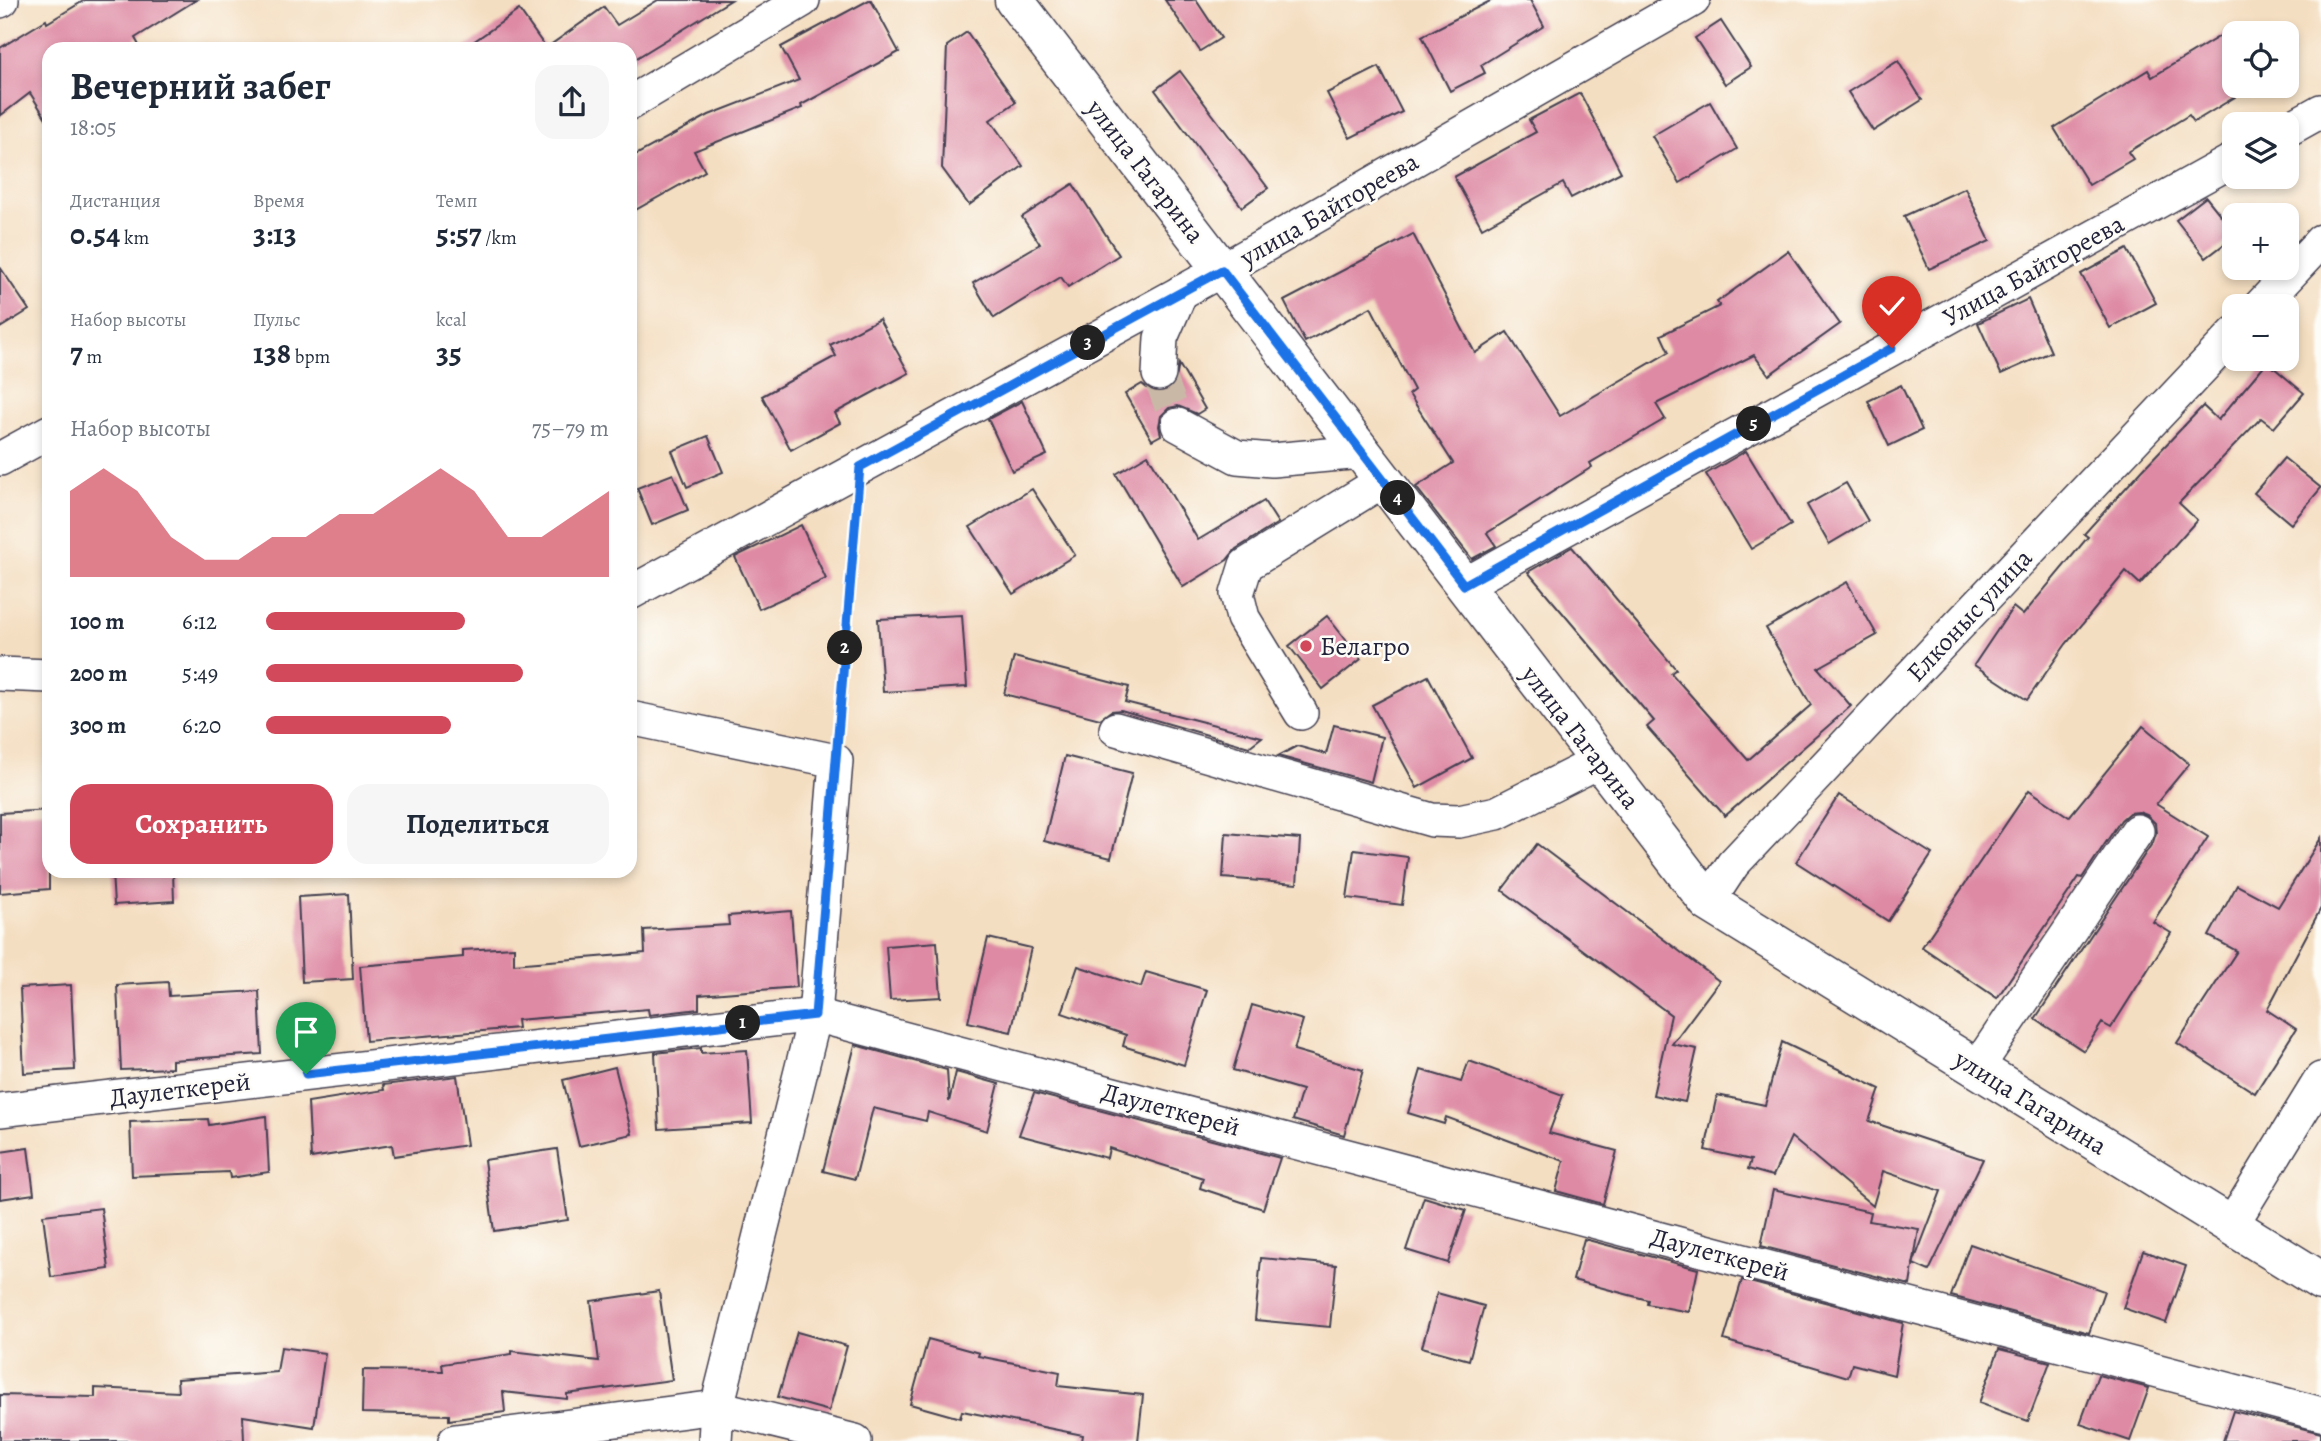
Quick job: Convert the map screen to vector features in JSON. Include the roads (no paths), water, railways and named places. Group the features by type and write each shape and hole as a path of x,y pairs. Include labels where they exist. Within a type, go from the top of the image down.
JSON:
{"main road":[{"name":"улица Гагарина","path":"1014,0 1709,902 2321,1281"}],"street":[{"path":"637,99 803,0"},
{"name":"улица Байтореева","path":"637,589 1222,270 1693,0"},
{"path":"2299,123 2321,111"},
{"name":"Улица Байтореева","path":"1464,585 2222,166"},
{"path":"2271,294 2321,241"},
{"path":"1159,374 1161,338 1181,292"},
{"name":"Елконыс улица","path":"1709,902 1734,864 2222,347"},
{"path":"1178,425 1237,457 1373,466"},
{"path":"0,459 42,436"},
{"path":"1301,713 1243,618 1237,594 1246,565 1373,466"},
{"path":"0,674 42,676"},
{"path":"637,719 836,761 815,1015 717,1407 715,1441"},
{"path":"1115,729 1432,820 1459,821 1497,813 1600,761"},
{"path":"1977,1068 2137,831"},
{"name":"Даулеткерей","path":"0,1110 815,1015 2321,1413"},
{"path":"2231,1226 2321,1079"},
{"path":"455,1441 717,1407 855,1441"}],"tunnel":[{"path":"1159,374 1178,425"}],"place":[{"name":"Белагро","path":"1306,646"}]}
